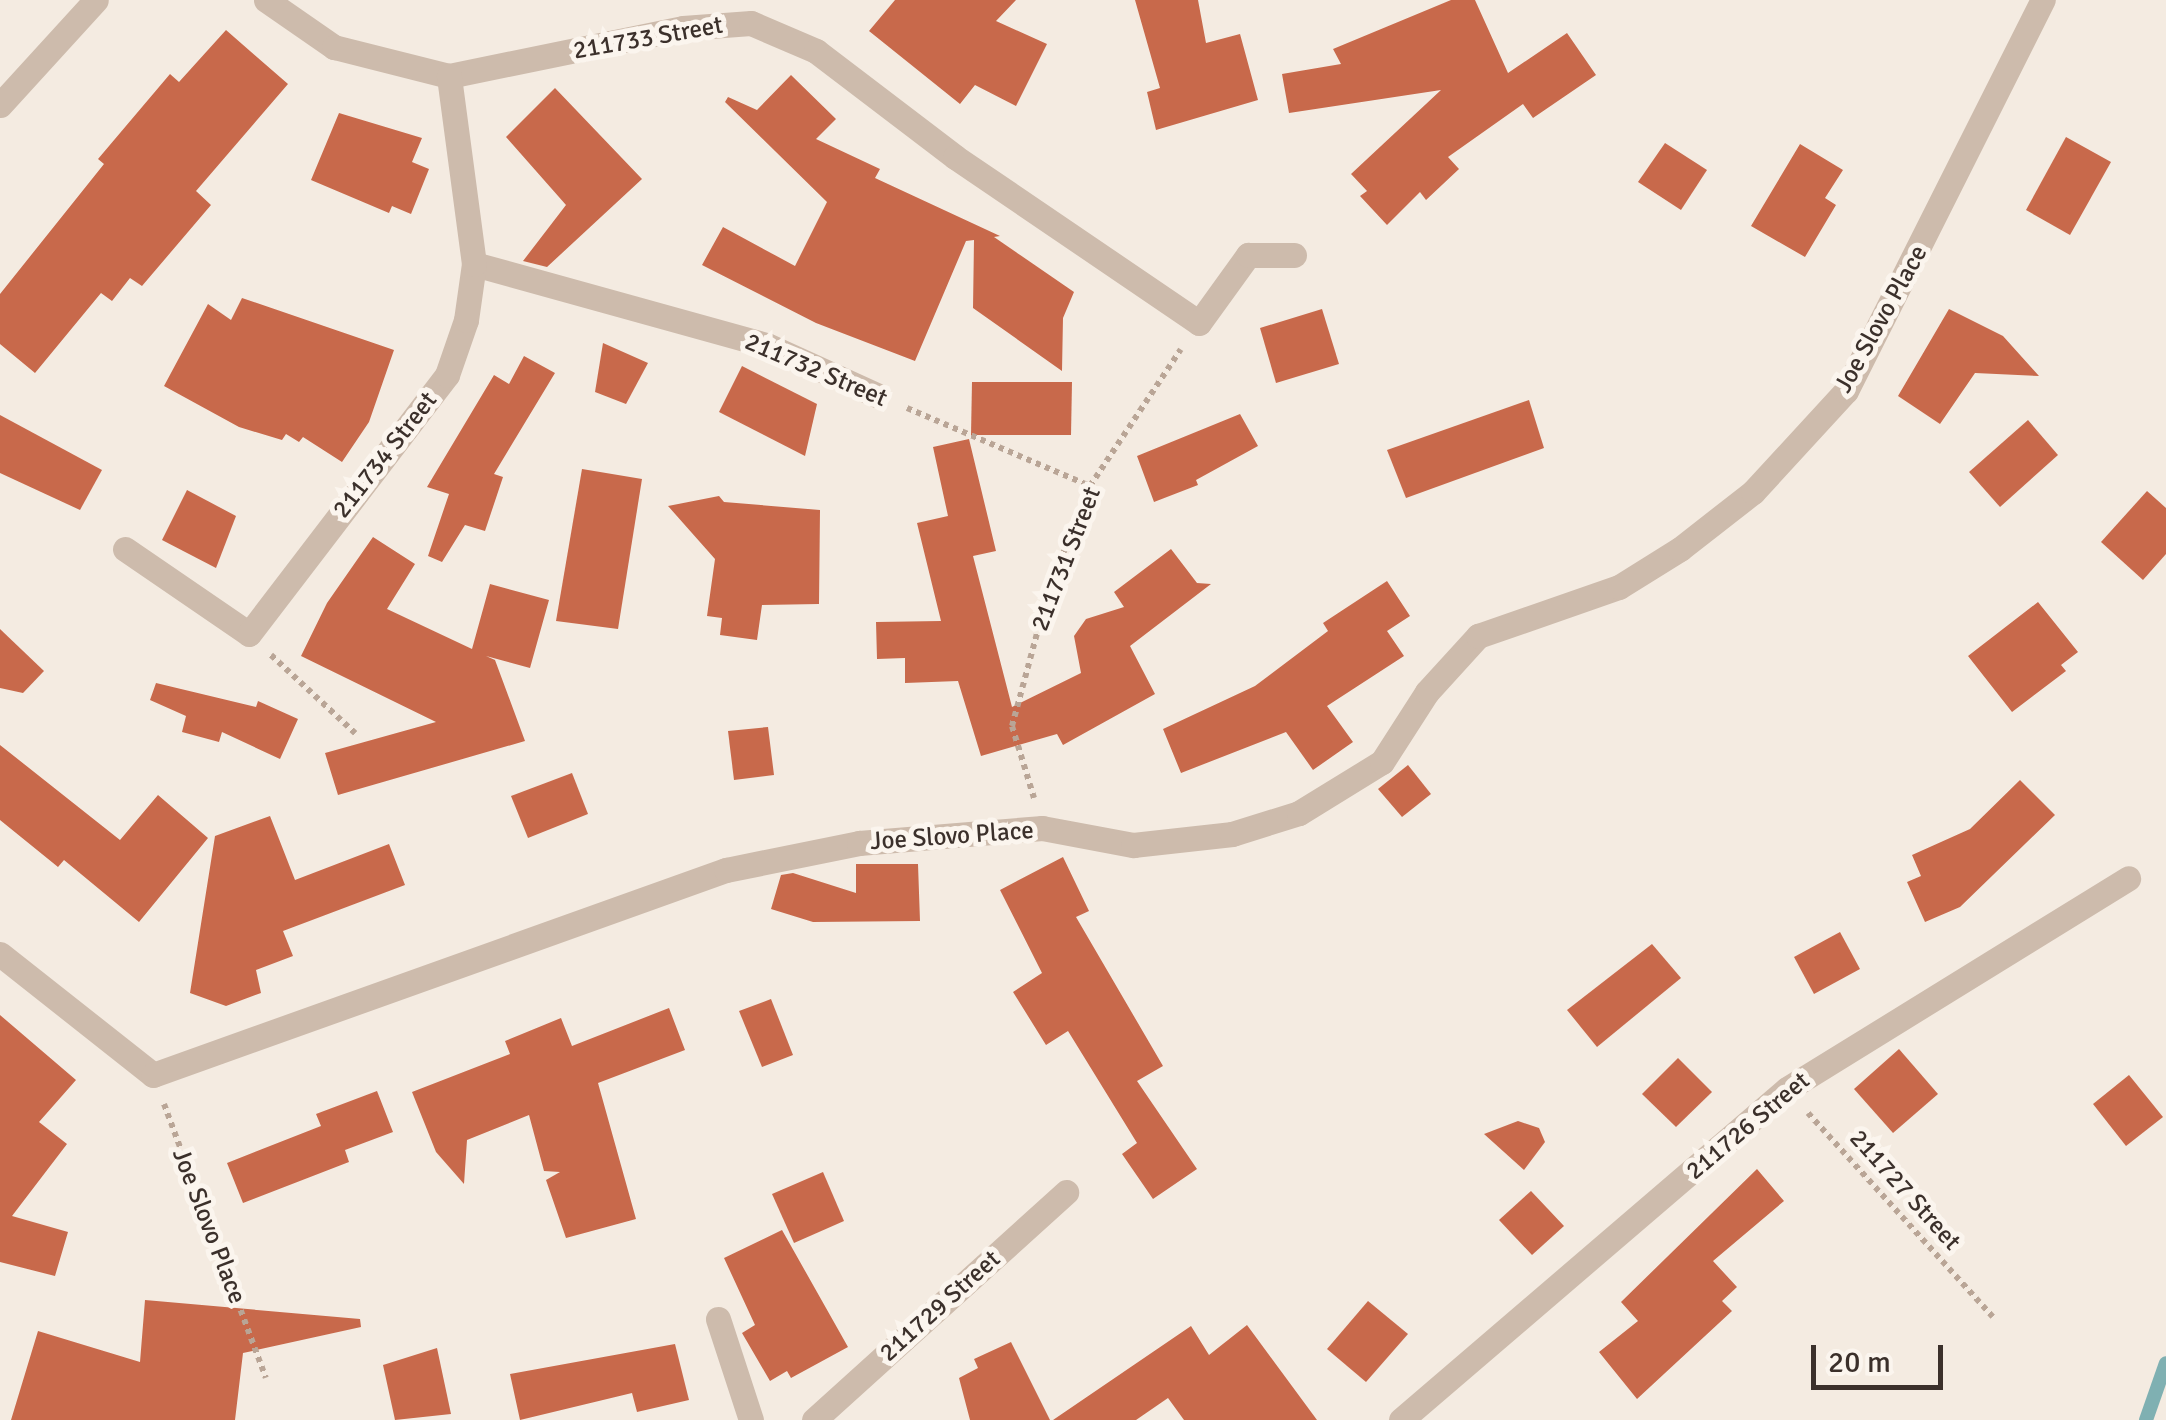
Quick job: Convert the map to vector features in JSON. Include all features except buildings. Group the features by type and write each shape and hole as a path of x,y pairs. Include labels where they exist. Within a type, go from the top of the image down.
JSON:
{"street":[{"path":"0,104 96,0"},
{"name":"211733 Street","path":"266,0 334,46 450,76 683,28 751,23 816,51 955,157 1199,323"},
{"name":"Joe Slovo Place","path":"152,1074 726,870 859,843 1042,828 1133,846 1232,834 1298,813 1382,762 1427,692 1478,636 1619,587 1753,492 1846,391 2043,0"},
{"name":"211734 Street","path":"249,634 447,376 466,320 474,264 450,76"},
{"path":"1199,323 1248,254 1294,255"},
{"name":"211732 Street","path":"474,264 767,345 876,395"},
{"path":"125,549 249,634"},
{"name":"211726 Street","path":"1401,1420 1787,1090 2128,878"},
{"path":"0,954 152,1074"},
{"name":"211729 Street","path":"814,1420 1066,1192"},
{"path":"718,1320 752,1420"}],"path":[{"name":"211731 Street","path":"1042,828 1012,726 1049,590 1090,486 1199,323"},
{"name":"211732 Street","path":"876,395 1090,486"},
{"path":"249,634 355,732"},
{"name":"Joe Slovo Place","path":"152,1074 266,1378"},
{"name":"211727 Street","path":"1787,1090 1993,1317"}],"waterway":[{"path":"2146,1420 2166,1363"}]}
